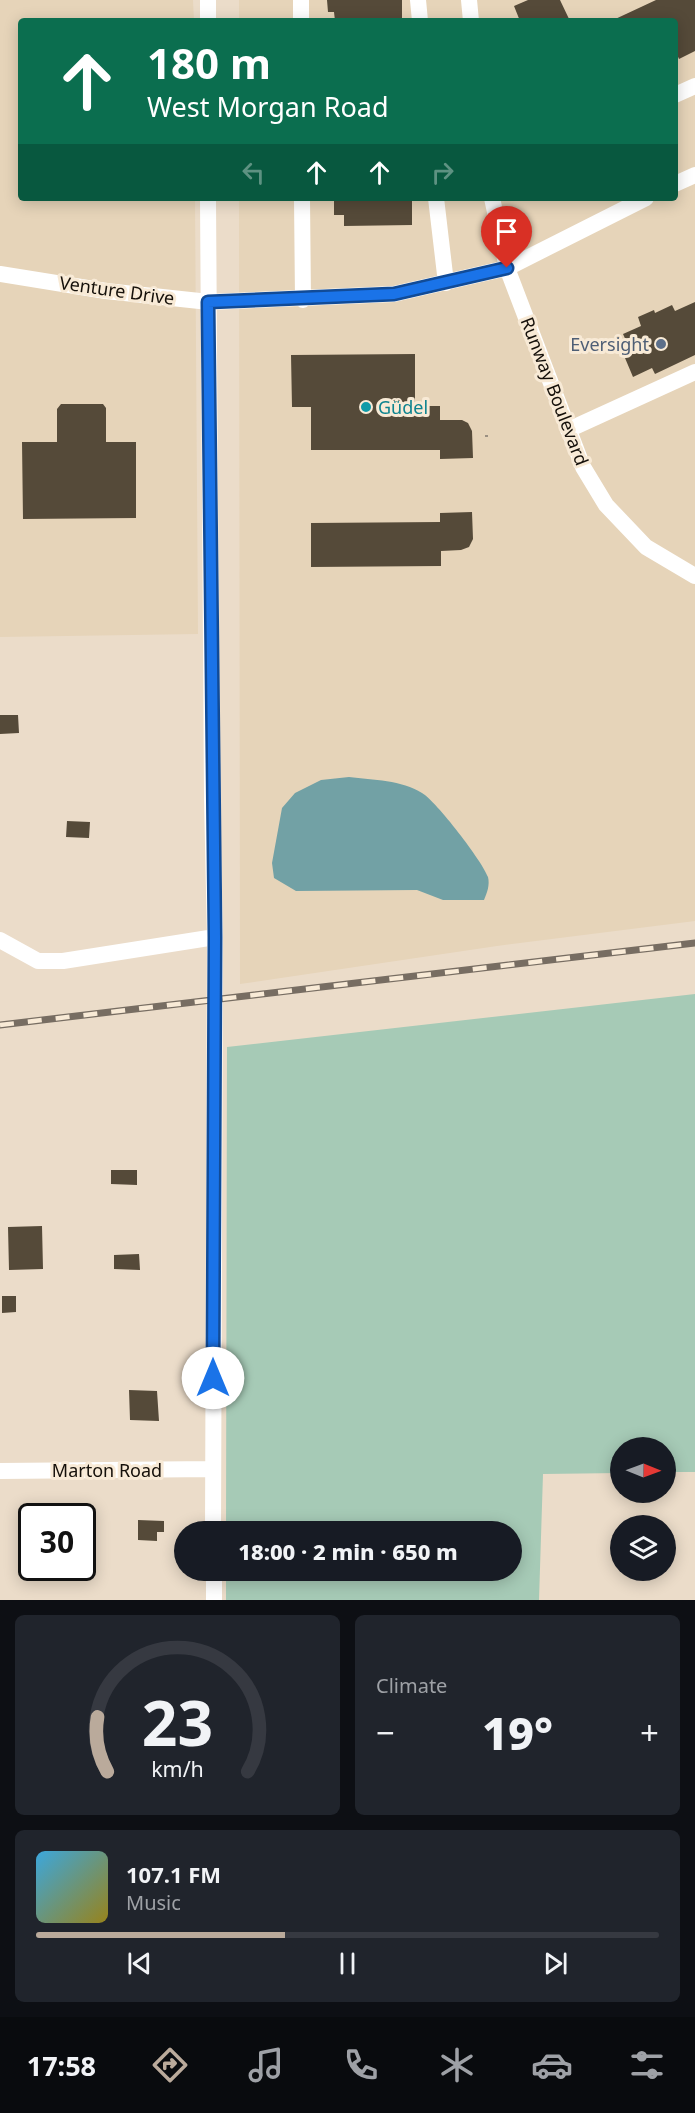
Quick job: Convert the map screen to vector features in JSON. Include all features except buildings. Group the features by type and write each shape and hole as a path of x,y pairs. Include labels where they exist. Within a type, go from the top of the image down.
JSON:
{"street":[{"path":"208,0 208,18"},
{"path":"301,0 301,18"},
{"path":"418,0 420,18"},
{"path":"469,0 471,18"},
{"path":"678,94 695,86"},
{"path":"678,183 695,175"},
{"path":"208,201 215,937 213,1521"},
{"path":"302,201 303,300"},
{"path":"436,201 446,283"},
{"name":"Runway Boulevard","path":"493,201 507,268 583,467 606,505 646,547 695,576"},
{"name":"Venture Drive","path":"0,274 208,302 303,300 394,294 507,268 640,201"},
{"path":"568,430 695,372"},
{"path":"0,940 38,961 63,961 215,937"},
{"name":"Marton Road","path":"0,1471 213,1469"},
{"path":"214,1581 214,1600"}],"path":[{"path":"485,436 491,436"}],"shaded area":[{"path":"0,0 193,0 194,18 18,18 18,201 195,201 198,634 0,637"},
{"path":"239,0 695,0 695,921 497,946 240,984 239,201 678,201 678,18 239,18"}],"green space":[{"path":"695,994 695,1472 676,1472 676,1437 610,1437 610,1473 543,1474 539,1600 226,1600 226,1581 522,1581 522,1521 226,1521 227,1047"}],"water":[{"path":"349,777 406,785 429,798 458,832 484,869 489,883 484,900 443,900 417,890 296,891 274,878 272,863 282,808 295,793 321,780"}],"railway":[{"path":"0,1025 695,943"}],"place":[{"name":"Eversight","path":"661,344"},
{"name":"Güdel","path":"366,407"}],"route":[{"path":"213,1378 213,980 215,937 212,850 208,302 303,300 394,294 507,268"}]}
